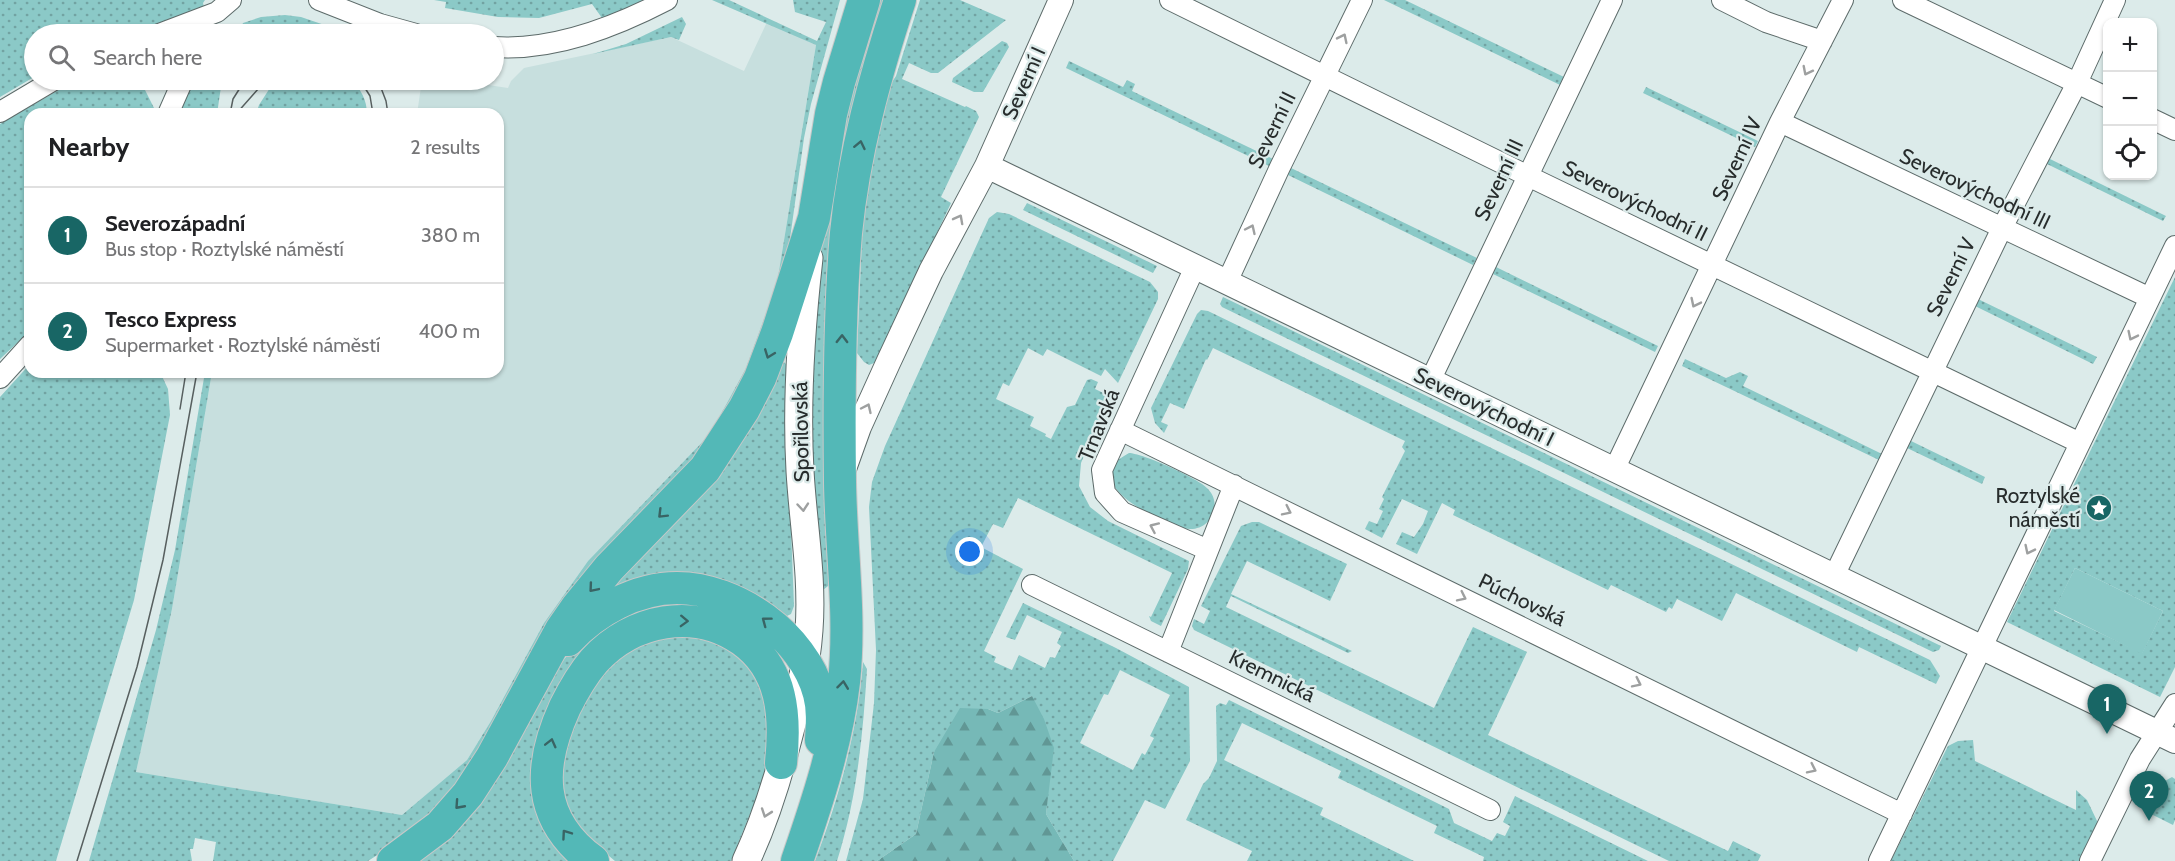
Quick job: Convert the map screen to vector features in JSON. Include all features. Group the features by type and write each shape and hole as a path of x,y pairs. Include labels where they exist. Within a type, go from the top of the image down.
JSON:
{"highway":[{"name":"Spořilovská","path":"814,218 831,114 864,0"},
{"name":"Spořilovská","path":"797,861 817,803 833,743 844,671 847,622 840,483 843,287 850,206 858,152 870,99 900,0"},
{"path":"393,861 440,826 468,794 492,757 561,630 593,587 705,469 726,440 760,378 791,293 814,218"},
{"path":"541,668 574,634 609,608 631,597 677,588 706,592 749,609 782,634 805,664 818,692 822,708 817,803"},
{"path":"593,861 572,842 555,815 549,800 547,784 549,749 559,721 583,675 606,650 619,639 636,630 680,620 708,624 735,635 759,654 774,677 779,692 784,729 782,763"}],"main road":[{"name":"Spořilovská","path":"746,861 763,821 801,694 809,629 810,594 800,471 800,375 814,218"}],"street":[{"path":"319,0 380,24"},
{"path":"504,47 528,46 569,39 616,24 668,0"},
{"name":"Severní I","path":"840,483 859,427 888,363 931,271 987,166 1061,0"},
{"name":"Severovýchodní II","path":"1170,0 2080,443"},
{"name":"Severní II","path":"1227,282 1362,0"},
{"name":"Severní III","path":"1430,381 1612,0"},
{"path":"1722,0 1766,22 1822,41"},
{"name":"Severní IV","path":"1614,470 1780,122 1843,0"},
{"path":"1903,0 2103,96"},
{"name":"Severní V","path":"1834,576 2002,228 2077,83 2115,0"},
{"path":"182,24 224,6"},
{"path":"211,24 224,6"},
{"path":"0,112 37,90"},
{"path":"171,108 179,90"},
{"path":"2157,121 2175,130"},
{"name":"Severovýchodní III","path":"1780,122 2150,297"},
{"name":"Severovýchodní I","path":"987,166 1982,648"},
{"path":"1879,861 2175,246"},
{"name":"Trnavská","path":"1195,267 1102,470 1105,493 1122,512 1208,550"},
{"path":"0,378 24,352"},
{"name":"Púchovská","path":"1120,430 1902,814"},
{"path":"1168,652 1234,485"},
{"name":"Kremnická","path":"1032,585 1490,810"},
{"path":"1982,648 2166,737"},
{"path":"2090,861 2140,759 2166,737 2175,704"}],"shaded area":[{"path":"0,0 205,0 204,7 161,24 24,24 24,83 0,97"},
{"path":"434,0 646,0 602,18 592,4 539,18 498,17 445,8 446,2"},
{"path":"712,0 729,0 817,41 826,22 795,12 793,0 840,0 811,104 789,246 766,330 714,436 532,655 461,781 427,819 368,861 213,861 216,842 195,838 193,849 190,849 192,861 89,861 156,630 175,550 204,378 211,378 172,609 136,772 402,815 467,760 491,721 544,623 588,561 710,434 746,368 777,283 816,45"},
{"path":"875,0 886,0 879,22 833,582 818,594 813,394 821,245 837,146"},
{"path":"920,0 960,0 1006,20 938,73 931,73 909,63 902,79 966,106 976,111 979,117 941,197 951,203 879,357 869,365 857,353 865,207 890,85 896,76"},
{"path":"1384,0 1405,0 1564,77 1560,85"},
{"path":"285,15 301,17 322,24 243,24 261,17"},
{"path":"682,17 686,24 679,40 671,37 593,54 626,44"},
{"path":"767,22 816,45 777,283 746,368 710,434 588,561 544,623 491,721 467,760 402,815 136,772 172,609 211,378 504,378 504,108 418,108 421,90 504,90 524,68 671,37 744,71"},
{"path":"1002,41 1009,47 983,92 974,92 952,82 953,78"},
{"path":"1069,61 1123,87 1127,80 1135,84 1132,91 1275,160 1271,167 1066,68"},
{"path":"1646,87 1758,141 1755,147 1643,93"},
{"path":"59,90 145,90 154,108 28,108"},
{"path":"189,90 221,90 218,108 181,108"},
{"path":"269,90 359,90 366,108 258,108"},
{"path":"24,110 24,337 0,359 0,124"},
{"path":"2048,158 2166,216 2163,221 2045,163"},
{"path":"1291,168 1477,258 1473,265 1288,175"},
{"path":"1027,203 1157,266 1153,273 1023,210"},
{"path":"997,212 1009,214 1150,282 1158,292 1158,299 1118,383 1105,369 1101,376 1047,349 1043,356 1028,348 1009,386 1003,383 996,399 1034,417 1030,426 1051,439 1067,407 1075,405 1087,380 1098,382 1095,389 1112,397 1081,463 1079,486 1090,507 1108,521 1189,561 1188,569 1161,626 1151,621 1149,616 1151,617 1172,573 1018,498 1003,528 993,524 981,547 1023,569 984,651 996,657 994,662 1012,670 1019,655 1045,668 1050,657 1055,658 1061,646 1057,643 1062,632 1027,615 1015,640 1006,637 1023,603 1116,648 1189,687 1190,761 1165,809 1145,800 1113,861 1074,861 1046,814 1048,793 1032,696 998,713 988,709 934,752 916,834 877,861 846,861 863,799 874,703 876,650 869,507 872,482 885,446 989,218","holes":["1120,670 1170,695 1150,736 1154,738 1145,755 1142,753 1133,770 1080,743 1104,694 1108,695"]},
{"path":"1496,267 1658,346 1655,352 1493,274"},
{"path":"2175,277 2175,667 2160,697 2007,622","holes":["2075,568 2163,611 2142,653 2054,611"]},
{"path":"1223,297 1941,646 1939,650 1933,652 1222,307 1220,304"},
{"path":"1978,299 2097,357 2093,364 1975,306"},
{"path":"1201,310 1208,311 1930,660 1940,676 1936,684 1859,647 1857,652 1736,593 1722,621 1677,599 1672,609 1669,607 1666,612 1611,585 1608,590 1453,515 1455,510 1442,503 1417,554 1396,544 1402,532 1414,537 1428,511 1402,499 1382,538 1365,529 1369,521 1377,524 1383,511 1379,509 1384,499 1382,497 1405,451 1402,447 1405,441 1213,348 1184,409 1170,403 1161,422 1168,425 1164,433 1155,423 1151,408"},
{"path":"1685,359 1726,378 1740,372 1748,376 1743,386 1882,454 1879,460 1682,366"},
{"path":"784,362 787,365 794,606 791,614 785,617 618,589 616,585 618,579"},
{"path":"24,371 24,378 163,378 168,389 170,415 134,600 56,861 0,861 0,397"},
{"path":"1909,440 1985,477 1982,484 1905,447"},
{"path":"1129,453 1158,462 1203,485 1213,496 1215,504 1211,518 1199,527 1183,528 1156,517 1126,498 1115,487 1111,476 1114,464"},
{"path":"1259,522 1347,564 1330,601 1247,561 1231,594 1352,651 1348,653 1231,596 1226,607 1434,708 1473,627 1527,652 1488,735 1728,851 1733,841 1761,855 1758,861 1669,861 1194,630 1192,626 1194,619 1204,624 1210,611 1201,606 1241,526"},
{"path":"2075,568 2163,611 2142,654 2054,610"},
{"path":"678,598 743,618 693,608 551,705 572,861 415,861 565,658 576,647 629,609"},
{"path":"689,634 717,643 743,657 756,669 768,703 767,772 731,861 615,861 579,831 564,799 560,766 565,745 587,694 611,664 648,640"},
{"path":"863,662 867,669 861,742 850,814 837,861 815,861 846,763 857,712"},
{"path":"1229,700 1449,809 1454,823 1492,841 1497,833 1505,836 1510,826 1503,822 1515,796 1648,861 1483,861 1484,857 1434,833 1437,826 1338,778 1341,771 1242,723 1224,760 1323,808 1320,815 1414,861 1247,861 1252,851 1186,820 1217,761 1216,706 1220,703 1226,705"},
{"path":"1973,740 1975,761 2076,810 2076,790 2087,800 2098,823 2079,861 1891,861 1948,746 1958,741"},
{"path":"2172,777 2175,779 2173,825 2145,811 2158,785"}],"green space":[{"path":"1032,696 1044,719 1054,748 1046,814 1074,861 877,861 916,834 934,752 960,708 988,709 998,713"}],"tram line":[{"path":"231,108 239,90"},
{"path":"241,108 257,90"},
{"path":"366,90 372,108"},
{"path":"382,90 387,108"},
{"path":"180,409 185,378"},
{"path":"77,861 137,667 163,560 196,378"}],"place":[{"name":"Roztylské náměstí","path":"2099,508"},
{"name":"Severozápadní","path":"2107,734"},
{"name":"Tesco Express","path":"2149,821"}]}
